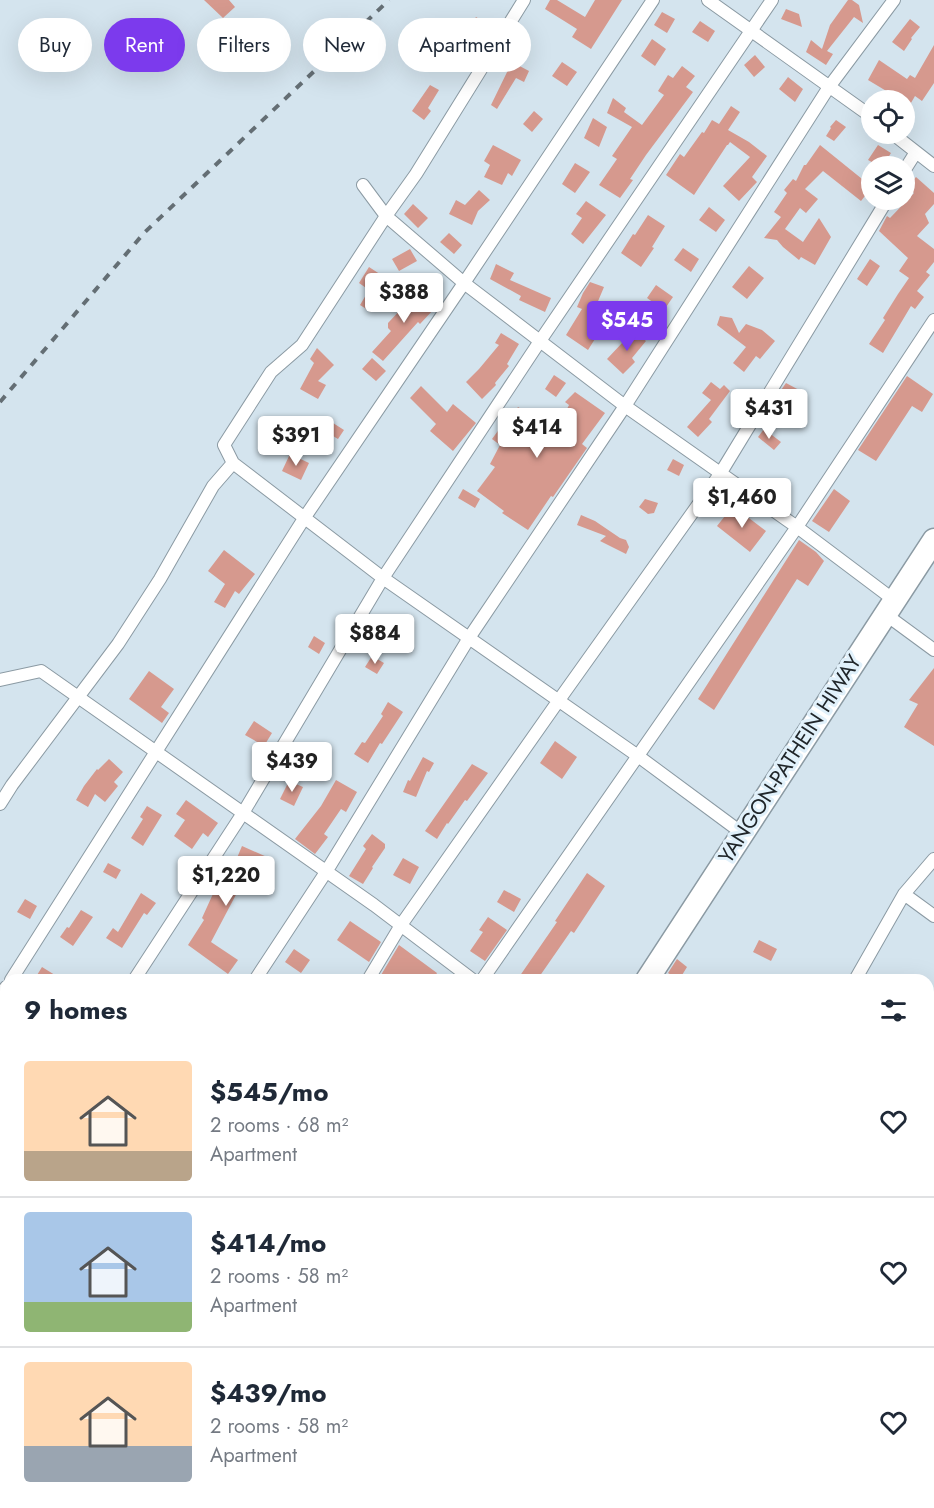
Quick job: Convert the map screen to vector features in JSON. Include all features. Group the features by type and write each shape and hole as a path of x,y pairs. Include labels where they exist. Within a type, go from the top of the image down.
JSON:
{"highway":[{"name":"YANGON-PATHEIN HIWAY","path":"651,974 934,540"}],"street":[{"path":"524,0 416,174 302,345 271,372 224,445 233,463 383,578 638,756 742,833"},
{"path":"15,974 305,517 653,0"},
{"path":"708,0 861,109"},
{"path":"138,974 243,813 383,578 540,341 772,0"},
{"path":"259,974 326,872 469,638 625,406 829,87 894,0"},
{"path":"906,144 934,166"},
{"path":"913,156 916,152"},
{"path":"363,185 387,216 464,283 625,406 797,526 890,607 934,650"},
{"path":"372,974 401,925 720,474 881,210"},
{"path":"486,974 797,526 934,320"},
{"path":"0,804 124,634 160,579 213,486 233,463"},
{"path":"0,680 41,671 401,925 465,974"},
{"path":"858,974 904,894 934,859"},
{"path":"904,894 934,916"}],"building":[{"path":"204,0 229,0 235,7 223,18"},
{"path":"550,0 557,0 585,17 595,0 622,0 591,49 572,37 577,29 545,9"},
{"path":"848,0 859,5 863,23 854,17 827,51 833,54 826,65 806,52 811,40 822,49 830,25"},
{"path":"786,9 799,14 802,27 781,19"},
{"path":"662,12 675,19 667,33 654,25"},
{"path":"910,19 920,27 904,51 892,42"},
{"path":"700,21 715,31 708,42 692,32"},
{"path":"652,39 666,49 655,66 641,56"},
{"path":"934,45 934,83 922,101 915,96 915,90 885,90 868,80 879,60 907,79 910,75 915,78"},
{"path":"755,55 765,67 754,77 744,65"},
{"path":"562,62 577,72 567,86 552,76"},
{"path":"682,66 695,76 686,87 693,92 646,155 630,179 633,180 620,198 599,185 617,159 612,156 632,127 607,113 613,98 626,108 624,112 642,125 664,95 658,91 668,75 673,78"},
{"path":"507,72 529,72 524,82 516,78 497,109 491,105"},
{"path":"788,77 803,89 795,102 779,89"},
{"path":"430,85 439,90 428,108 431,111 424,120 412,111"},
{"path":"731,106 740,112 728,130 767,156 752,177 757,182 739,201 723,186 750,157 730,142 694,195 666,175 680,154 684,157 712,120 719,124"},
{"path":"534,111 543,119 532,132 523,124"},
{"path":"593,118 607,127 599,147 584,138"},
{"path":"836,120 846,127 834,141 826,136"},
{"path":"493,145 521,160 512,176 508,173 502,185 484,177 490,165 484,161"},
{"path":"820,145 861,178 861,201 823,171 805,189 818,199 806,213 800,208 785,229 803,242 819,218 831,237 815,265 801,257 799,260 777,240 764,238 781,217 774,212 787,193 784,190 793,179 796,181"},
{"path":"878,145 891,153 889,156 871,156"},
{"path":"575,163 590,172 575,193 562,184"},
{"path":"915,178 934,193 934,204 925,214 929,223 917,236 934,249 934,262 926,272 930,275 917,291 924,297 915,309 911,306 883,353 869,344 909,278 899,271 908,258 879,231 887,216 890,218 898,210 915,210"},
{"path":"479,190 490,200 478,211 472,225 449,214 456,200 465,205"},
{"path":"586,201 606,215 583,244 571,234 582,218 576,214"},
{"path":"413,204 428,218 418,228 404,214"},
{"path":"709,207 725,220 716,232 699,220"},
{"path":"648,215 665,226 641,267 621,253"},
{"path":"449,233 462,245 454,254 440,242"},
{"path":"683,248 699,259 691,272 674,260"},
{"path":"410,249 417,261 399,271 392,259"},
{"path":"870,259 880,266 867,286 857,279"},
{"path":"496,264 514,273 510,280 551,298 545,312 519,300 521,296 490,279"},
{"path":"749,266 764,278 747,299 732,287"},
{"path":"369,267 392,282 371,312 360,305 369,290 359,283"},
{"path":"590,282 604,287 596,306 610,315 588,350 566,335 582,309 577,307"},
{"path":"656,285 673,297 664,310 647,298"},
{"path":"411,287 434,309 420,324 418,322 383,361 372,352 391,331 388,323 413,295 409,289"},
{"path":"720,316 732,318 739,333 746,324 762,330 775,341 760,359 756,356 744,372 733,363 746,347 717,325"},
{"path":"632,329 646,341 632,358 635,362 623,374 607,359"},
{"path":"501,333 519,344 507,364 509,366 495,383 496,385 482,399 466,382 499,345 495,343"},
{"path":"317,348 334,365 318,381 326,385 318,399 300,389 314,363 310,359"},
{"path":"372,358 386,371 376,381 362,369"},
{"path":"554,375 566,383 556,397 545,389"},
{"path":"907,376 933,394 922,412 912,406 876,461 858,450"},
{"path":"711,382 720,389 724,385 730,391 709,419 712,422 698,437 687,427 711,400 702,393"},
{"path":"786,383 801,391 807,401 801,415 791,401 777,396"},
{"path":"421,386 447,412 453,404 476,423 453,451 430,431 436,424 410,398"},
{"path":"575,392 605,413 582,444 587,448 528,530 502,513 504,511 477,491 495,467 490,464 500,445 492,439 503,424 506,426 518,407 556,430 569,411 567,409 569,405 565,402"},
{"path":"322,416 344,430 338,439 316,426"},
{"path":"764,429 781,442 774,450 758,437"},
{"path":"290,454 309,463 301,480 282,471"},
{"path":"673,459 684,465 679,476 667,470"},
{"path":"463,489 480,499 475,508 458,498"},
{"path":"834,489 850,501 829,532 812,521"},
{"path":"645,499 658,503 654,513 648,514 639,507"},
{"path":"733,506 766,531 750,552 717,526"},
{"path":"581,515 626,540 629,547 626,554 600,541 606,536 577,525"},
{"path":"799,540 824,561 808,586 797,579 714,710 698,699"},
{"path":"224,550 255,574 239,594 235,591 225,608 214,602 225,584 208,571"},
{"path":"314,636 325,643 319,654 308,647"},
{"path":"372,656 384,663 377,674 365,667"},
{"path":"934,668 934,746 904,727 918,704 909,700"},
{"path":"149,671 174,689 161,707 169,713 162,723 129,699"},
{"path":"388,702 403,712 368,763 354,754 362,742 365,743 383,716 381,714"},
{"path":"254,721 272,733 264,746 245,735"},
{"path":"555,741 577,757 562,779 540,763"},
{"path":"423,757 434,763 429,772 427,771 416,797 403,792"},
{"path":"109,759 123,772 114,782 118,786 105,802 95,794 88,807 76,800 97,769"},
{"path":"472,764 488,773 447,823 437,839 425,831"},
{"path":"336,780 357,792 346,812 341,809 324,834 328,837 315,854 295,839 321,806"},
{"path":"289,781 303,787 294,806 280,799"},
{"path":"186,800 218,823 208,837 203,833 192,849 174,836 185,820 176,814"},
{"path":"147,806 162,815 143,846 131,838 143,819 140,817"},
{"path":"372,834 385,844 385,848 363,884 349,876 366,849 363,846"},
{"path":"242,846 267,857 259,875 256,874 242,891 239,889 211,942 238,960 228,974 188,945 204,920 202,918 217,885 234,865"},
{"path":"403,858 419,867 410,884 393,875"},
{"path":"108,863 121,870 116,879 103,872"},
{"path":"587,873 605,886 574,933 571,931 541,974 521,974 557,922 555,921"},
{"path":"504,890 521,899 514,912 497,902"},
{"path":"141,893 156,903 147,915 144,913 122,948 106,938 113,928 118,932"},
{"path":"25,899 37,906 30,919 17,912"},
{"path":"81,910 93,917 73,946 60,937"},
{"path":"488,917 507,930 485,961 470,951 483,932 479,930"},
{"path":"350,921 381,942 369,962 337,940"},
{"path":"759,940 777,949 771,961 753,952"},
{"path":"399,945 437,973 436,974 382,974"},
{"path":"294,949 310,960 301,973 285,962"},
{"path":"677,959 687,967 683,974 668,973"},
{"path":"42,967 53,974 38,974"}],"railway":[{"path":"0,402 144,233 389,0"}]}
